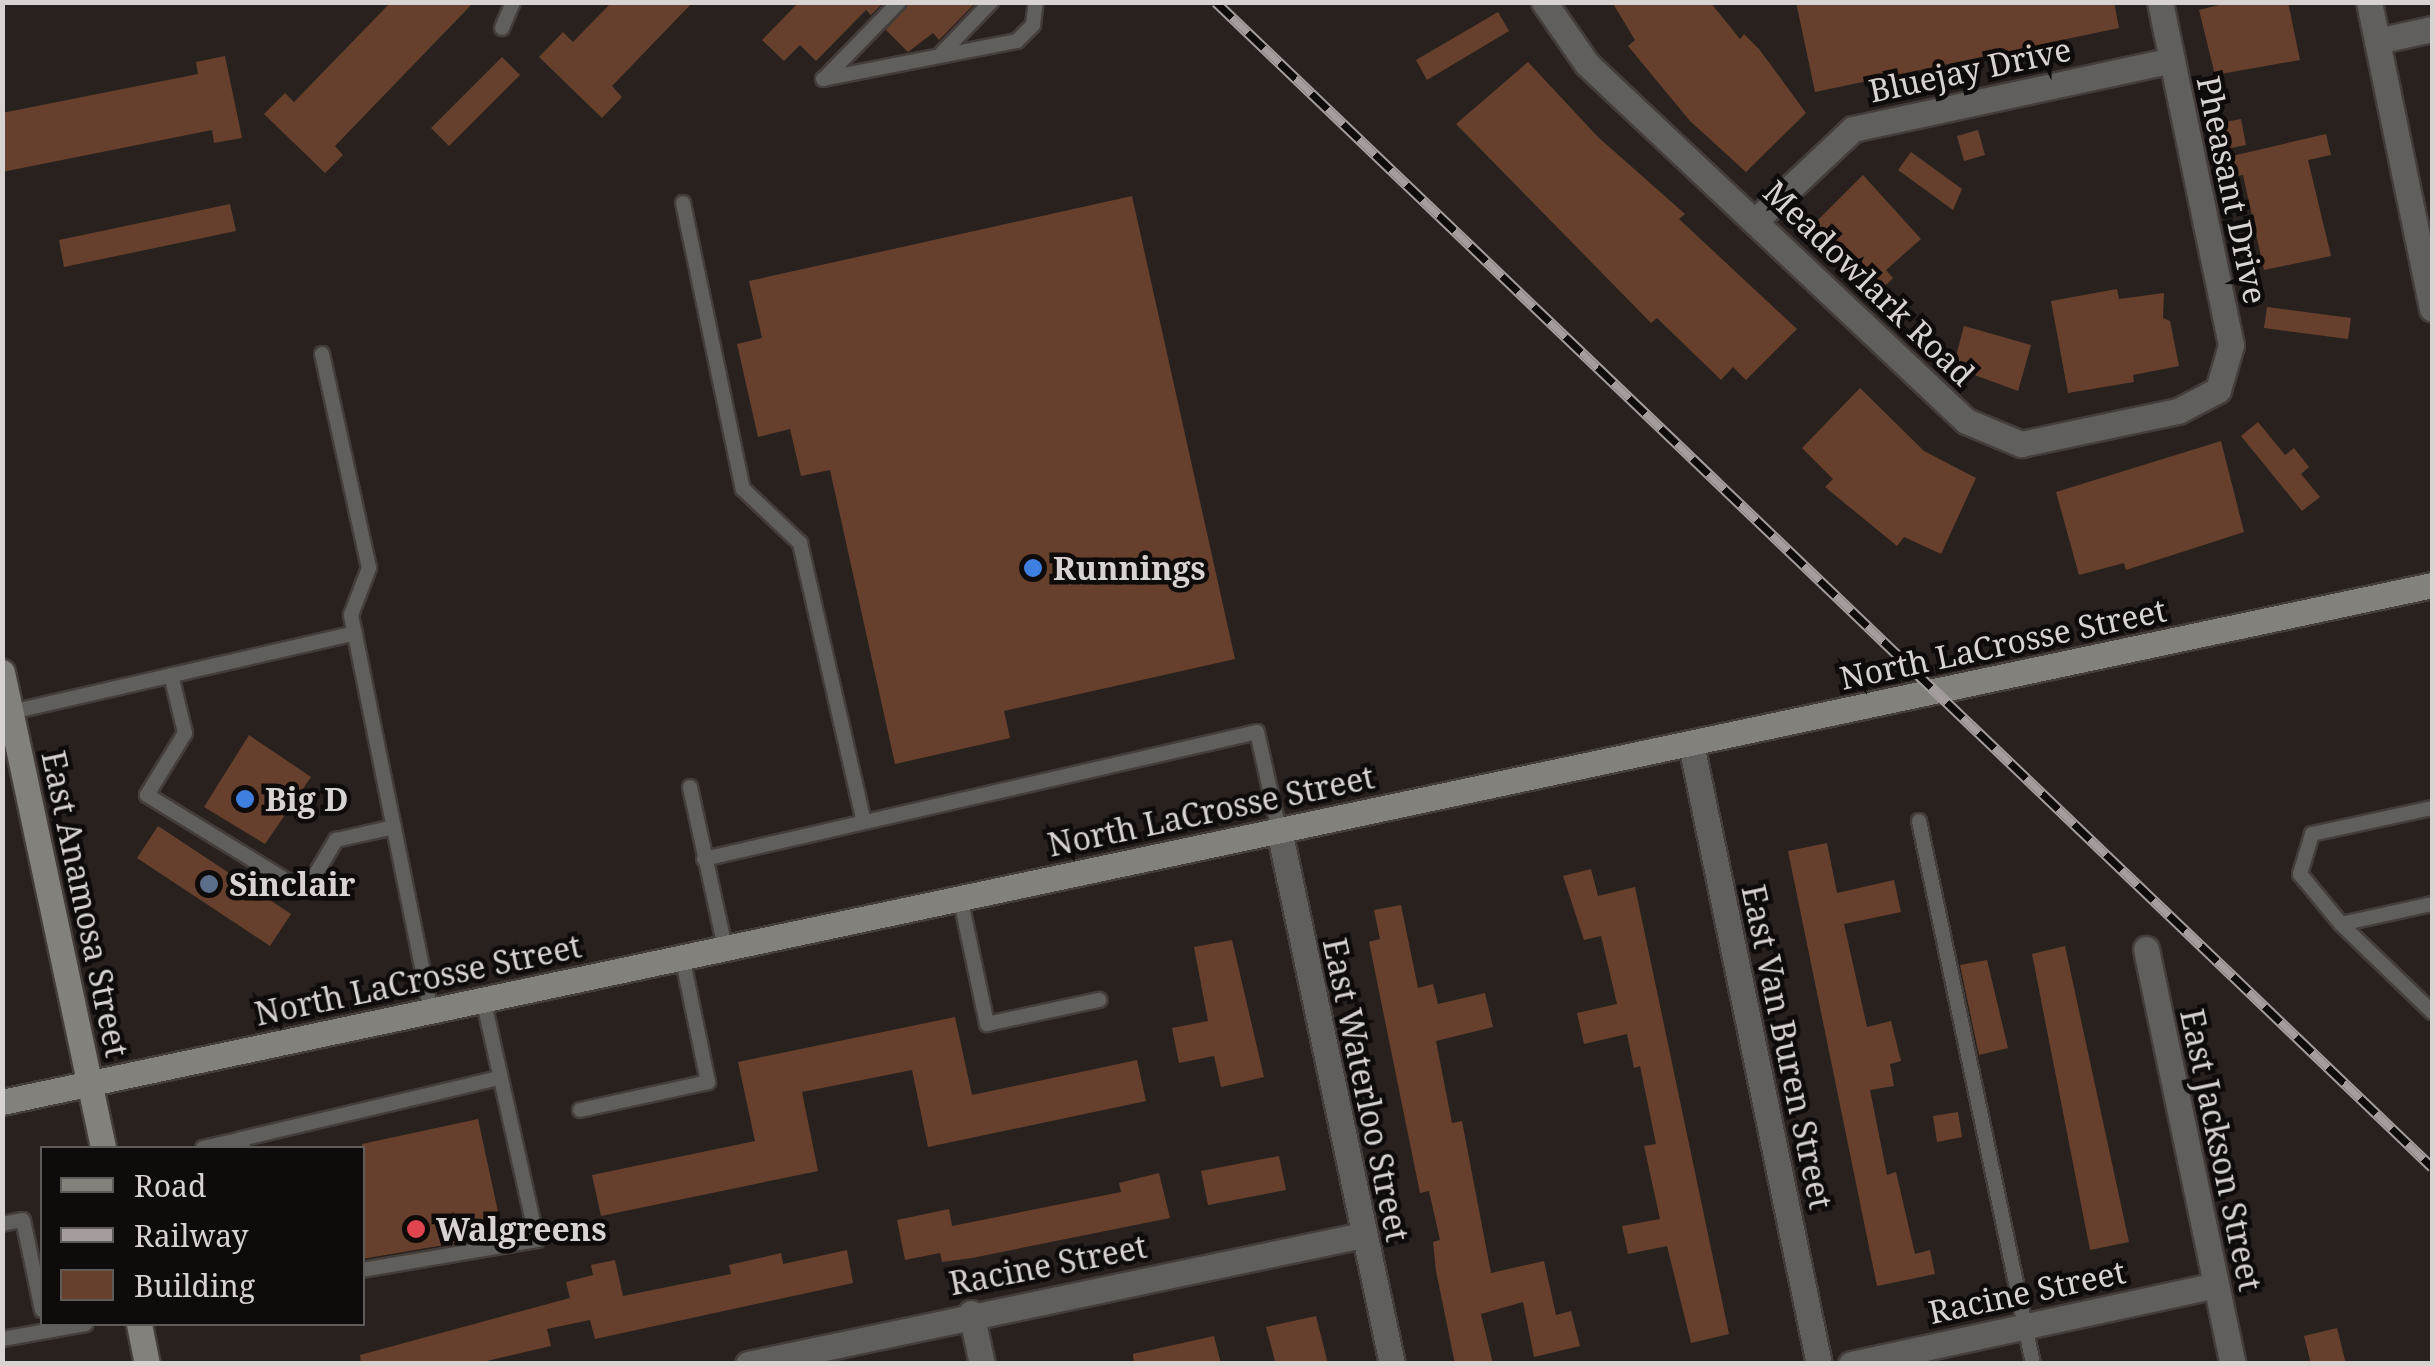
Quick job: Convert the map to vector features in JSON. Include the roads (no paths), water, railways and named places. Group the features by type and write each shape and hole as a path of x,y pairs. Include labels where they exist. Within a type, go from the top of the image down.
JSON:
{"main road":[{"name":"North LaCrosse Street","path":"2,1102 2432,585"},
{"name":"East Anamosa Street","path":"2,672 103,1146"},
{"path":"138,1326 146,1364"}],"street":[{"name":"Meadowlark Road","path":"1544,2 1587,64 1756,219 1966,422 2021,444 2178,411 2218,390"},
{"name":"Pheasant Drive","path":"2160,2 2231,345 2218,390"},
{"path":"2369,2 2427,254 2432,310"},
{"path":"2377,41 2432,29"},
{"name":"Bluejay Drive","path":"1756,219 1853,129 2171,60"},
{"name":"East Van Buren Street","path":"1691,744 1819,1364"},
{"name":"East Waterloo Street","path":"1279,830 1392,1364"},
{"name":"East Jackson Street","path":"2146,950 2233,1364"},
{"name":"Racine Street","path":"748,1364 971,1313 1363,1235"},
{"name":"Racine Street","path":"1851,1364 2216,1285"},
{"path":"971,1313 982,1364"}],"lane":[{"path":"502,28 513,2"},
{"path":"898,2 823,80 1016,41 1033,25 1036,2"},
{"path":"939,55 992,2"},
{"path":"683,203 742,489 800,542 864,822"},
{"path":"322,354 369,568 351,615 432,1010"},
{"path":"11,712 355,633"},
{"path":"171,675 185,733 147,795 305,892 336,840 394,827"},
{"path":"704,858 1256,732 1279,830"},
{"path":"690,787 725,948"},
{"path":"2432,808 2312,834 2300,874 2341,924 2432,1012"},
{"path":"1919,821 2033,1364"},
{"path":"960,897 988,1024 1099,1000"},
{"path":"2341,924 2432,904"},
{"path":"580,1110 708,1082 682,956"},
{"path":"365,1269 537,1240 483,999"},
{"path":"242,1144 500,1078"},
{"path":"2,1224 24,1220 40,1300"},
{"path":"2,1339 46,1327"}],"railway":[{"path":"1216,2 2432,1167"}],"place":[{"name":"Runnings","path":"1033,568"},
{"name":"Big D","path":"245,799"},
{"name":"Sinclair","path":"209,884"},
{"name":"Walgreens","path":"416,1229"}]}
